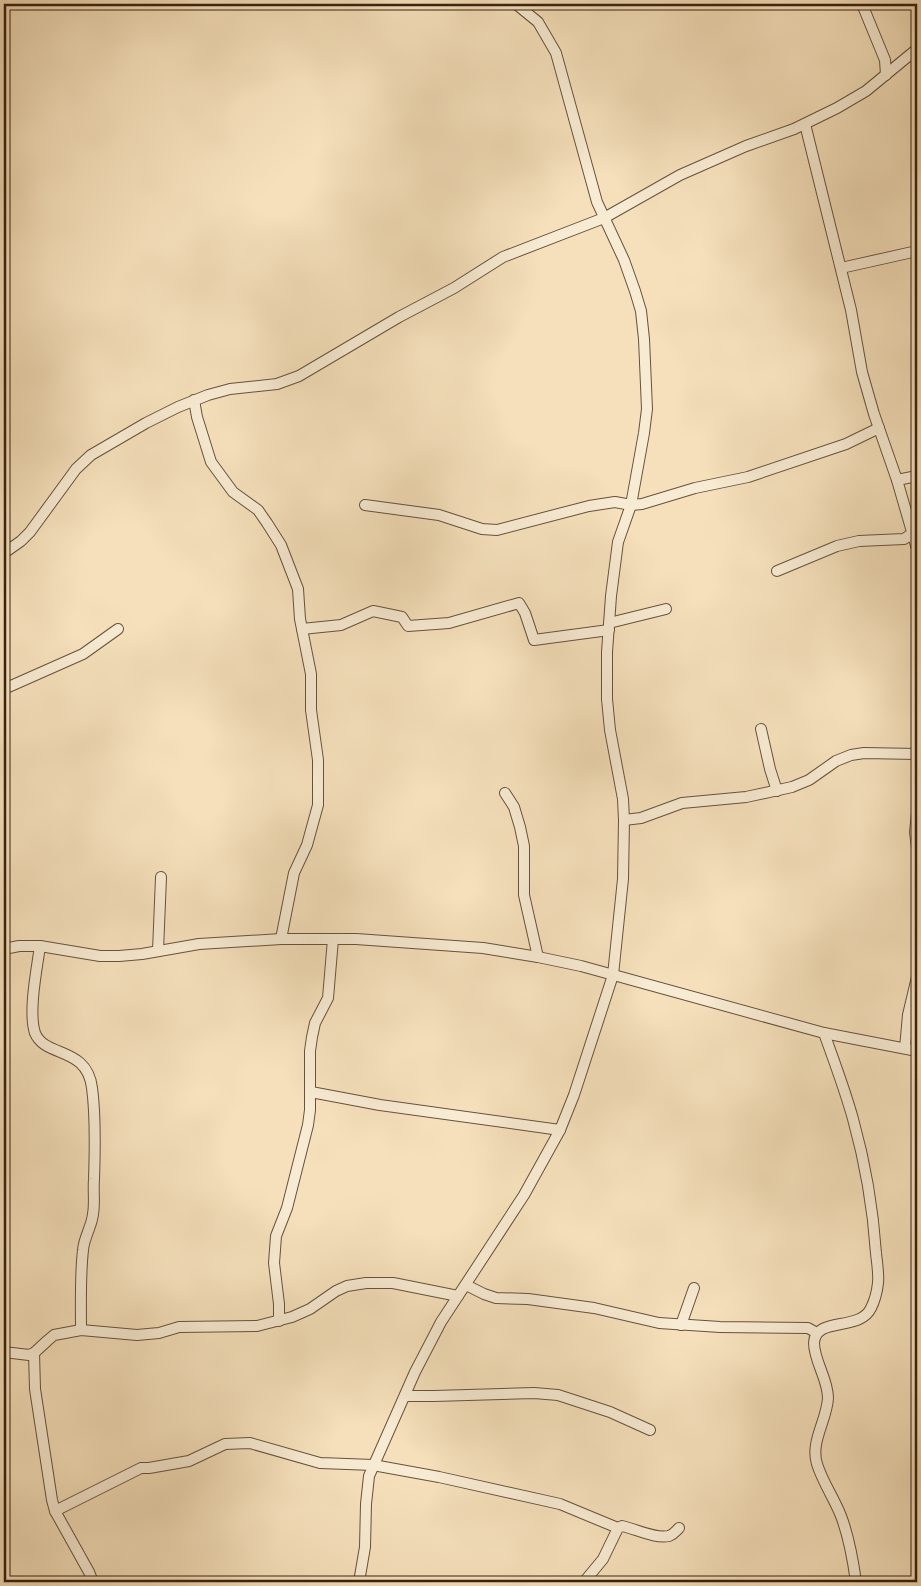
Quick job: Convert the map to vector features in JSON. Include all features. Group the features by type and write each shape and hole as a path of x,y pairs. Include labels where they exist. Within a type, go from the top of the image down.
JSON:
{"street":[{"path":"359,1582 365,1547 368,1476 415,1372 441,1322 524,1195 560,1130 576,1088 613,976 623,879 623,799 610,730 607,699 609,627 618,542 631,505 647,409 641,311 624,260 597,202 556,53 538,22 516,4"},
{"path":"862,4 885,60 886,75"},
{"path":"4,553 30,532 76,469 91,455 146,423 194,400 230,389 288,381 342,352 398,317 454,288 503,257 604,218 680,175 746,146 805,124 837,108 866,91 917,49"},
{"path":"805,124 851,310 862,372 915,532 917,549"},
{"path":"840,268 917,251"},
{"path":"194,400 197,417 211,462 234,492 258,510 281,545 298,589 302,629 311,674 311,710 318,760 318,805 306,845 294,873 281,939"},
{"path":"365,505 440,516 482,529 498,530 589,506 615,502 631,505 654,501 695,488 748,478 838,447 879,428"},
{"path":"897,480 917,476"},
{"path":"777,572 837,546 859,541 904,539 915,532"},
{"path":"302,629 341,625 373,611 402,617 408,626 449,623 519,603 526,614 534,640 609,627 666,609"},
{"path":"4,689 84,654 118,629"},
{"path":"761,729 770,770 777,791"},
{"path":"624,820 641,818 682,803 746,797 777,791 809,780 836,760 851,755 864,753 917,754"},
{"path":"505,793 514,807 524,846 524,895 538,957"},
{"path":"917,813 915,832 917,848"},
{"path":"158,951 160,877"},
{"path":"4,949 19,946 40,946 100,956 127,956 199,944 281,939 333,939 484,948 581,966 824,1033 917,1050"},
{"path":"279,1322 274,1248 276,1236 288,1208 302,1153 310,1110 310,1051 312,1037 315,1023 328,998 333,939"},
{"path":"40,946 32,1018 35,1032 38,1039 72,1056 81,1063 88,1073 93,1090 94,1212 83,1248 81,1330"},
{"path":"905,1048 908,1015 917,977"},
{"path":"824,1033 853,1119 873,1219 878,1282 876,1298 869,1312 862,1319 827,1327 817,1333 814,1346 826,1385 828,1399 818,1437 817,1462 822,1478 842,1517 854,1563 856,1582"},
{"path":"310,1092 380,1105 560,1130"},
{"path":"4,1352 34,1353 54,1335 81,1330 137,1335 159,1333 179,1327 257,1326 279,1322 310,1310 346,1286 366,1283 393,1283 458,1296"},
{"path":"466,1285 496,1298 528,1299 594,1308 659,1323 808,1328 817,1333"},
{"path":"681,1324 694,1288"},
{"path":"34,1353 35,1389 52,1500 55,1511 89,1572 92,1582"},
{"path":"405,1396 534,1393 558,1395 610,1412 650,1430"},
{"path":"55,1511 141,1468 189,1461 225,1444 250,1443 320,1463 373,1465 439,1477 560,1504 618,1528 622,1526 658,1536 668,1536 679,1528"},
{"path":"584,1582 603,1559 618,1528"}]}
